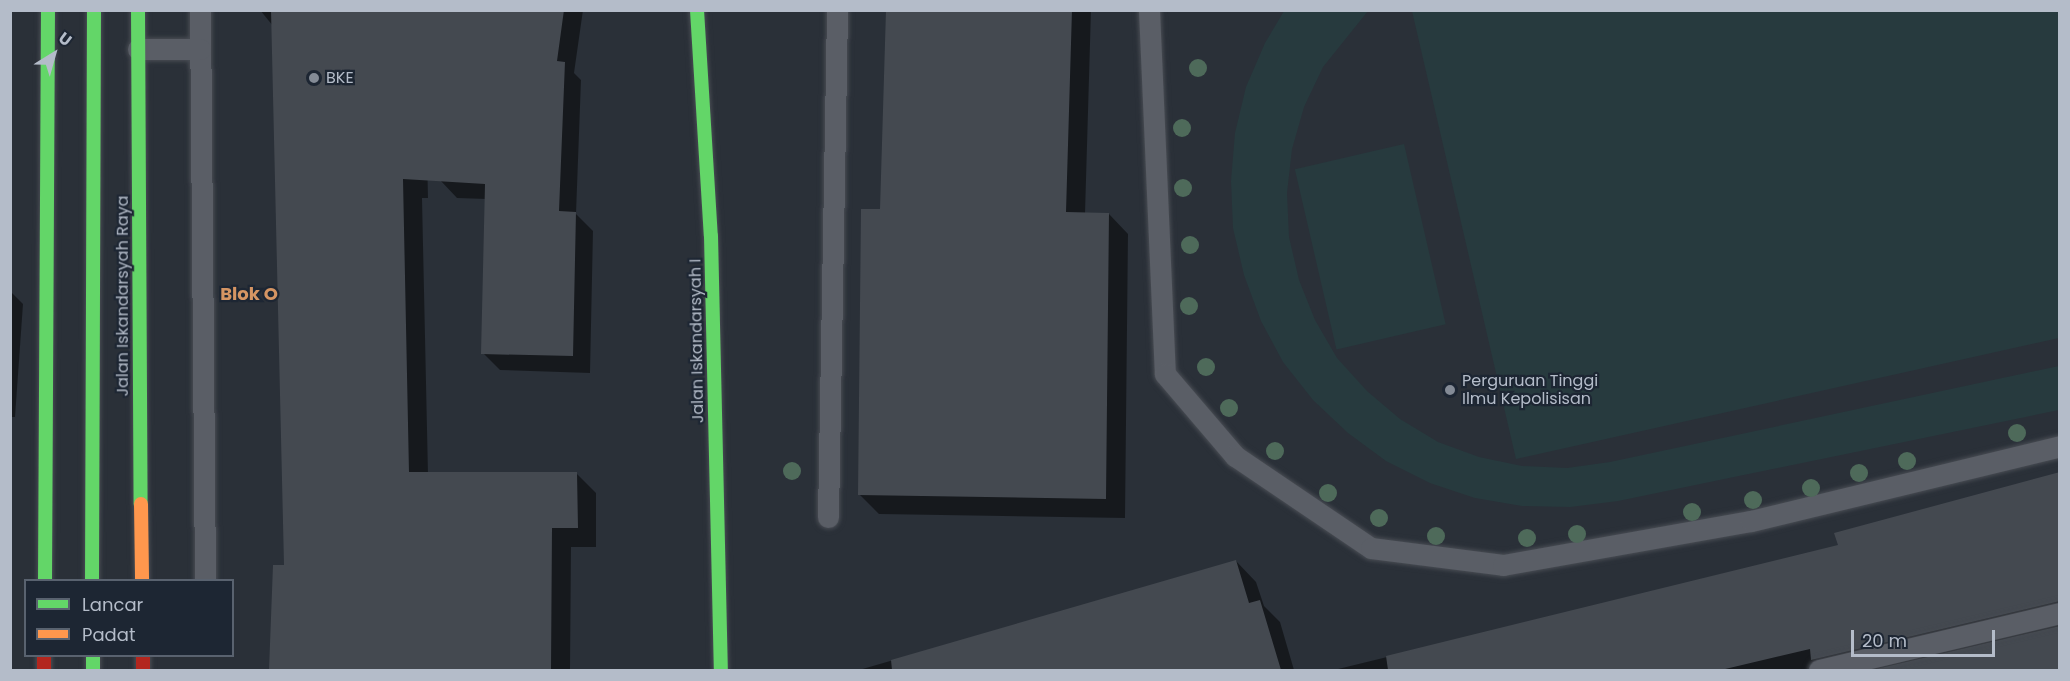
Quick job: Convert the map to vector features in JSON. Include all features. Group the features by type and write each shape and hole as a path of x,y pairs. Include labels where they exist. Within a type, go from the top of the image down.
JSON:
{"main road":[{"path":"45,579 48,10"},
{"path":"92,579 94,10"},
{"name":"Jalan Iskandarsyah Raya","path":"138,10 142,579"},
{"name":"Jalan Iskandarsyah I","path":"697,10 711,236 721,670"}],"lane":[{"path":"200,10 205,579"},
{"path":"828,517 837,10"},
{"path":"1149,10 1165,374 1235,456 1371,548 1503,566 1751,521 2060,446"},
{"path":"138,49 200,49"},
{"path":"1820,670 2060,613"}],"green space":[{"path":"1284,11 1368,11 1323,67 1304,107 1292,149 1287,193 1289,237 1299,280 1315,320 1337,358 1367,391 1400,419 1438,442 1479,457 1522,466 1567,468 1610,462 2059,366 2059,410 1618,501 1570,507 1522,506 1475,498 1430,483 1386,461 1348,433 1313,400 1283,362 1261,321 1244,275 1233,228 1231,181 1235,133 1246,87 1265,43"},
{"path":"1412,11 2059,11 2059,338 1516,459"},
{"path":"1404,144 1446,324 1336,349 1295,169"}],"building":[{"path":"271,10 564,10 557,61 565,62 559,211 576,212 573,356 481,354 485,184 403,179 409,472 577,472 578,528 552,528 551,670 269,670 273,565 284,565"},
{"path":"886,10 1072,10 1066,212 1109,213 1106,499 858,495 861,209 880,209"},
{"path":"2060,472 2060,601 1811,660 1810,649 1721,670 1388,670 1386,656 1838,545 1834,533"},
{"path":"1236,560 1249,603 1260,600 1281,670 892,670 891,660"},
{"path":"2060,626 2060,670 1872,670"}],"traffic: fast":[{"path":"45,579 48,10"},
{"path":"92,579 94,10"},
{"path":"138,10 141,504"},
{"path":"697,10 711,236 721,670"},
{"path":"93,657 93,670"}],"traffic: slow":[{"path":"141,504 142,579"}],"traffic: jam":[{"path":"44,657 44,670"},
{"path":"143,657 143,670"}],"place":[{"name":"BKE","path":"314,78"},
{"name":"Perguruan Tinggi Ilmu Kepolisisan","path":"1450,390"}],"district":[{"name":"Blok O","path":"249,294"}]}
